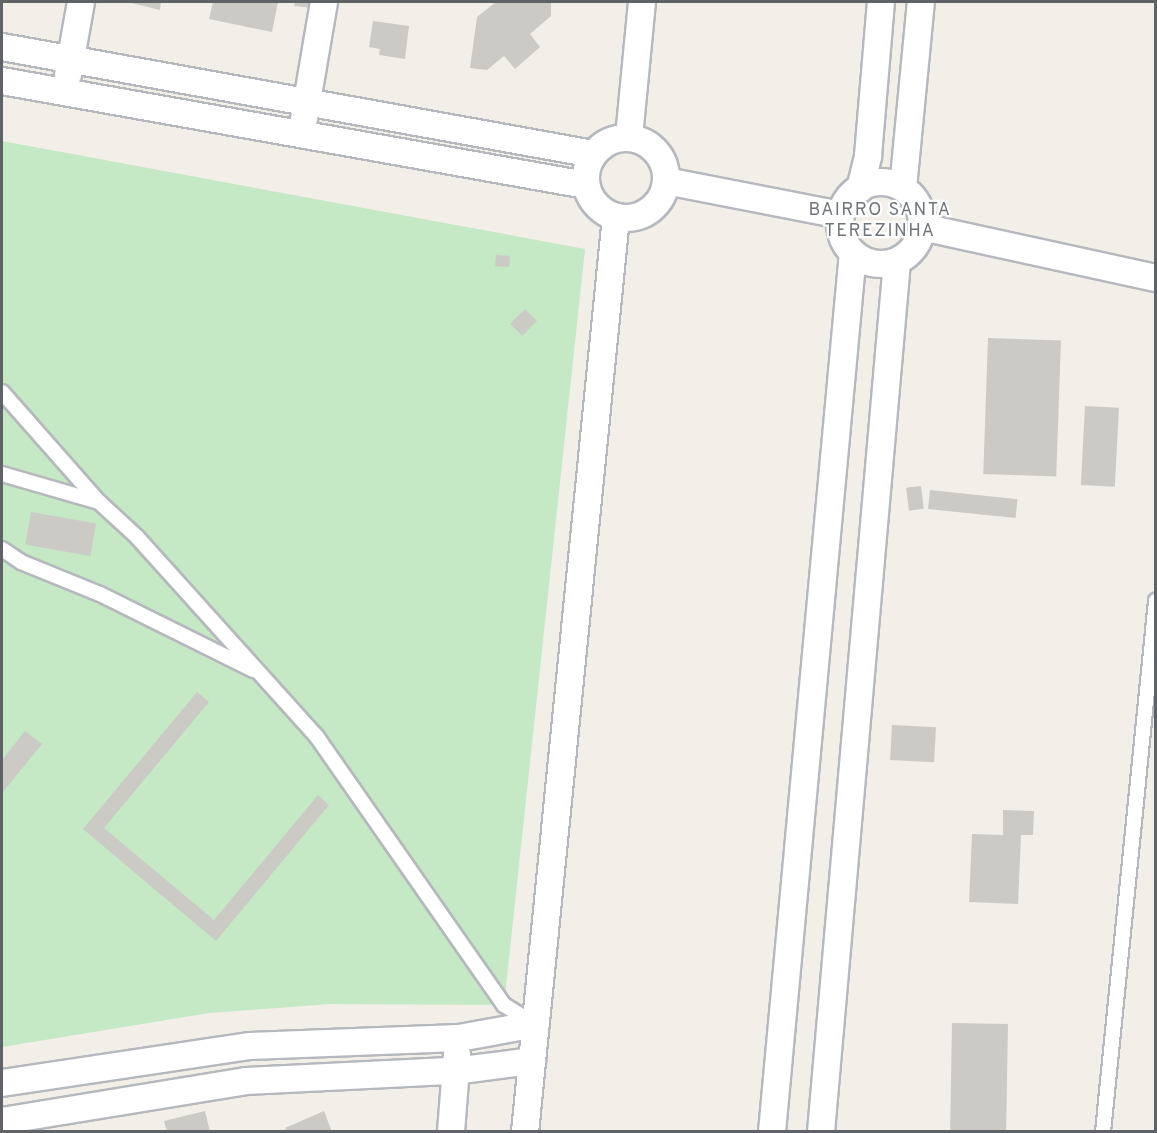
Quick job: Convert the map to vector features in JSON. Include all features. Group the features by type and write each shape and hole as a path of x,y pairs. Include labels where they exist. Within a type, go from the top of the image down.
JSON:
{"street":[{"path":"65,92 81,2"},
{"path":"301,134 324,2"},
{"path":"629,137 642,2"},
{"path":"772,1131 853,253 841,230 841,215 860,189 868,156 881,2"},
{"path":"903,188 921,2"},
{"path":"2,47 593,154"},
{"path":"2,81 586,185"},
{"path":"629,137 653,147 666,168 666,181 650,211 616,217 596,206 586,185 593,154 609,141 629,137"},
{"path":"666,181 841,215"},
{"path":"853,253 874,264 897,261 914,247 922,227 918,205 903,188 881,182 860,189"},
{"path":"525,1131 616,217"},
{"path":"922,227 1155,278"},
{"path":"821,1131 897,261"},
{"path":"2,1083 250,1047 459,1038 536,1024"},
{"path":"451,1131 454,1071 459,1038"},
{"path":"2,1121 246,1081 454,1071 532,1061"}],"lane":[{"path":"2,392 99,501 137,537 317,737 504,1005 536,1024"},
{"path":"2,474 99,501"},
{"path":"2,549 21,562 100,594 260,674"},
{"path":"1103,1131 1149,731 1155,601"}],"green space":[{"path":"2,141 585,249 504,1005 330,1004 209,1013 2,1047"}],"building":[{"path":"127,2 161,2 160,10"},
{"path":"213,2 278,2 272,32 209,19"},
{"path":"295,2 314,2 313,8 294,6"},
{"path":"496,2 551,2 551,16 530,34 540,47 515,69 504,56 487,70 470,68 477,17"},
{"path":"373,21 409,26 405,59 379,55 380,49 369,47"},
{"path":"496,255 510,256 509,267 495,266"},
{"path":"525,309 537,321 522,336 510,324"},
{"path":"988,338 1061,341 1056,476 983,474"},
{"path":"1085,406 1119,408 1115,487 1081,485"},
{"path":"921,486 924,509 909,511 906,488"},
{"path":"930,490 1018,499 1016,518 928,509"},
{"path":"31,512 96,523 90,556 25,544"},
{"path":"197,692 209,702 104,828 214,920 318,795 329,805 216,941 83,829"},
{"path":"892,725 936,727 934,762 890,760"},
{"path":"25,731 42,744 2,793 2,760"},
{"path":"1003,810 1034,811 1033,835 1021,835 1018,904 969,902 972,834 1003,835"},
{"path":"952,1023 1008,1024 1006,1132 950,1132"},
{"path":"205,1111 210,1132 167,1132 164,1121"},
{"path":"324,1111 332,1132 287,1132 285,1128"}],"district":[{"name":"BAIRRO SANTA TEREZINHA","path":"880,222"}]}
